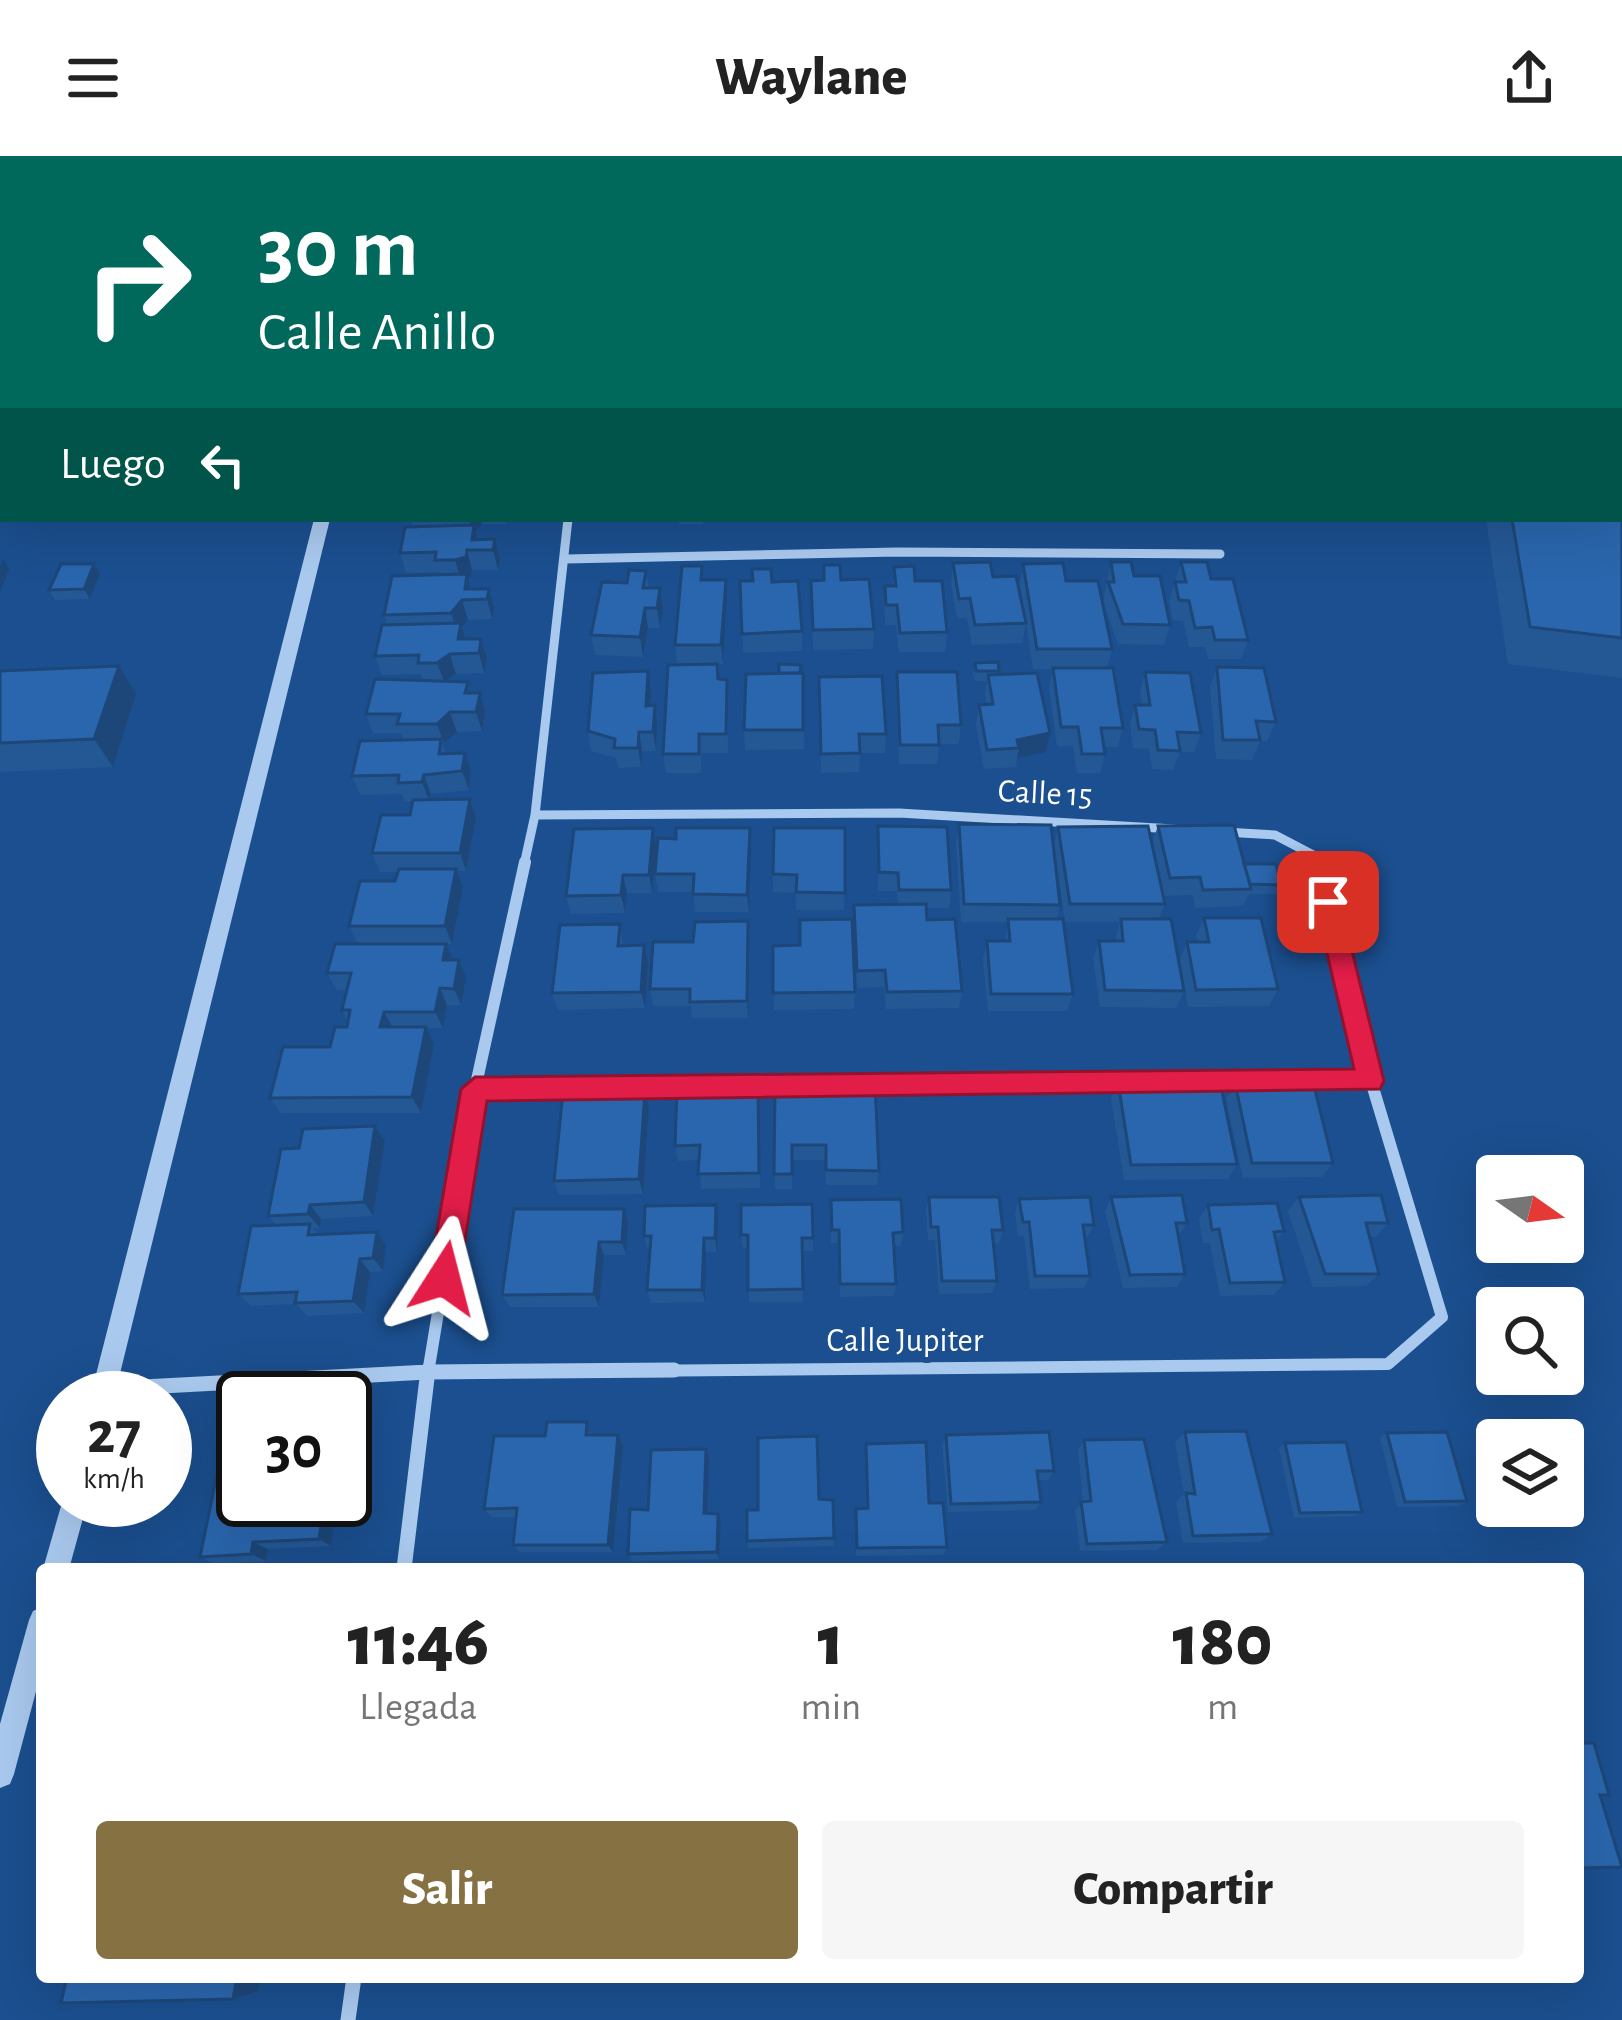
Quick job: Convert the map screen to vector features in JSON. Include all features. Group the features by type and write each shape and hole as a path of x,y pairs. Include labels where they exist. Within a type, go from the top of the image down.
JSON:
{"street":[{"path":"110,1371 321,522"},
{"path":"405,1563 428,1372 475,1089 535,814 568,522"},
{"path":"566,559 1220,554"},
{"name":"Calle 15","path":"535,814 899,813 1181,829"},
{"path":"1182,1082 1371,1081 1317,857 1275,835 1204,830"},
{"name":"Calle Jupiter","path":"192,1388 428,1372 1388,1364 1442,1317 1427,1253 1371,1081"},
{"path":"852,1085 1159,1083"},
{"path":"475,1089 805,1086"},
{"path":"58,1563 68,1527"},
{"path":"0,1774 36,1642"},
{"path":"348,2020 353,1983"}],"building":[{"path":"1512,522 1622,522 1622,638 1530,627"},
{"path":"474,525 472,540 495,539 493,550 467,550 466,557 455,560 435,560 436,552 400,553 405,527"},
{"path":"990,562 993,577 1016,576 1026,623 975,625 970,598 959,599 953,563"},
{"path":"1111,562 1131,562 1134,576 1160,576 1170,625 1123,624 1108,582 1114,582"},
{"path":"1181,562 1207,562 1211,579 1233,579 1248,640 1215,640 1212,627 1195,628 1189,601 1179,600 1175,582 1186,582"},
{"path":"1063,563 1066,581 1098,581 1112,649 1037,649 1023,564"},
{"path":"61,564 94,564 84,589 49,590"},
{"path":"824,565 840,565 841,580 869,579 874,629 813,630 811,581 824,580"},
{"path":"682,566 702,566 701,580 726,580 721,645 675,645"},
{"path":"914,566 915,581 942,581 947,632 900,633 897,605 886,605 885,586 896,586 894,567"},
{"path":"752,569 771,569 772,582 798,581 802,631 742,634 740,581 753,581"},
{"path":"629,570 646,571 643,588 660,588 657,608 645,608 640,637 591,635 602,582 627,583"},
{"path":"467,574 465,589 489,589 487,599 462,600 451,613 384,615 392,576"},
{"path":"461,623 458,639 481,639 479,653 450,654 437,663 418,663 419,655 375,656 382,625"},
{"path":"998,662 999,671 976,671 975,663"},
{"path":"717,664 718,679 727,680 726,734 699,734 699,754 663,754 668,665"},
{"path":"779,664 801,665 800,673 779,673"},
{"path":"119,666 94,739 0,743 0,671"},
{"path":"1217,667 1264,668 1276,722 1256,721 1260,740 1223,740"},
{"path":"1053,668 1113,668 1123,728 1101,728 1105,754 1082,754 1078,727 1061,727"},
{"path":"648,671 646,706 655,705 653,732 639,732 638,748 614,748 615,739 588,731 593,673"},
{"path":"897,672 957,672 961,725 938,725 939,745 900,745"},
{"path":"1145,672 1190,673 1201,733 1177,732 1180,751 1158,750 1155,730 1139,729 1135,705 1150,705"},
{"path":"803,673 803,730 744,730 746,674"},
{"path":"1037,673 1050,733 1017,740 1019,748 987,750 979,705 993,704 988,675"},
{"path":"882,676 886,734 859,734 860,753 821,754 819,677"},
{"path":"375,679 468,682 465,693 480,693 476,712 450,712 437,724 397,724 400,714 366,714"},
{"path":"441,739 439,754 465,753 462,771 424,775 422,782 398,783 399,775 352,776 360,741"},
{"path":"470,799 460,853 372,853 381,815 410,815 413,800"},
{"path":"959,824 1051,825 1060,905 964,904"},
{"path":"1234,825 1251,889 1203,890 1200,877 1170,878 1158,826"},
{"path":"878,826 947,827 951,890 899,890 898,873 879,872"},
{"path":"1148,826 1165,904 1070,904 1058,827"},
{"path":"653,828 649,875 623,875 621,895 566,896 574,829"},
{"path":"676,828 750,828 747,895 693,894 694,874 655,874 658,838 676,839"},
{"path":"774,828 845,828 845,893 796,892 797,875 773,874"},
{"path":"1244,864 1276,864 1281,885 1250,884"},
{"path":"399,869 456,869 445,926 349,926 360,881 395,881"},
{"path":"926,904 927,920 955,919 962,991 887,992 885,970 857,971 854,905"},
{"path":"1204,918 1261,918 1278,989 1196,990 1187,942 1209,942"},
{"path":"852,919 855,992 773,993 773,946 800,945 800,920"},
{"path":"1008,919 1063,919 1073,994 991,994 987,941 1010,941"},
{"path":"1121,919 1171,919 1184,991 1105,990 1099,941 1123,941"},
{"path":"748,921 747,1001 690,1002 690,989 650,989 653,942 693,942 695,922"},
{"path":"620,924 618,946 644,945 641,992 552,993 560,925"},
{"path":"335,944 446,944 443,960 459,960 454,989 440,988 435,1012 384,1012 380,1027 426,1027 412,1097 270,1098 283,1047 330,1047 335,1027 347,1027 350,1010 342,1010 351,973 327,973"},
{"path":"817,1078 875,1084 879,1171 826,1170 826,1145 792,1145 792,1174 774,1174 775,1085 817,1085"},
{"path":"1118,1082 1220,1082 1237,1164 1131,1165"},
{"path":"1313,1082 1333,1163 1252,1163 1235,1083"},
{"path":"758,1088 759,1173 698,1174 700,1145 675,1146 677,1091"},
{"path":"645,1091 639,1179 554,1181 563,1092"},
{"path":"375,1126 364,1202 310,1205 308,1214 268,1216 281,1149 299,1148 303,1129"},
{"path":"1182,1195 1187,1223 1176,1223 1185,1274 1130,1275 1111,1197"},
{"path":"1381,1195 1388,1223 1366,1223 1379,1274 1325,1274 1299,1197"},
{"path":"929,1197 999,1197 1003,1230 992,1230 997,1281 942,1281 938,1227 931,1227"},
{"path":"1090,1197 1094,1225 1083,1225 1090,1276 1035,1276 1029,1222 1023,1222 1019,1199"},
{"path":"901,1199 903,1232 893,1233 896,1284 840,1284 839,1230 832,1230 831,1200"},
{"path":"1277,1203 1284,1231 1274,1232 1285,1282 1230,1283 1219,1229 1212,1230 1208,1205"},
{"path":"812,1204 813,1238 802,1238 803,1289 748,1290 748,1235 741,1235 741,1205"},
{"path":"716,1205 715,1238 704,1238 702,1290 647,1290 651,1236 644,1236 645,1206"},
{"path":"514,1209 624,1209 622,1242 599,1242 594,1294 502,1295"},
{"path":"310,1224 308,1235 377,1232 373,1258 360,1259 353,1301 295,1303 297,1292 238,1294 251,1226"},
{"path":"547,1422 587,1422 586,1435 618,1435 608,1545 513,1545 517,1508 484,1509 494,1436 545,1436"},
{"path":"1246,1431 1272,1534 1193,1536 1186,1493 1195,1494 1185,1432"},
{"path":"1049,1432 1054,1471 1037,1471 1041,1502 951,1504 946,1435"},
{"path":"1447,1432 1467,1501 1405,1502 1387,1433"},
{"path":"817,1436 819,1499 833,1500 834,1538 747,1541 747,1510 758,1510 758,1438"},
{"path":"1144,1439 1167,1542 1087,1544 1081,1502 1091,1501 1084,1440"},
{"path":"926,1442 929,1503 943,1503 947,1547 857,1548 856,1509 868,1508 866,1444"},
{"path":"1346,1442 1362,1512 1300,1513 1285,1443"},
{"path":"706,1449 704,1513 718,1514 717,1552 628,1554 630,1509 648,1510 651,1450"},
{"path":"216,1479 216,1527 321,1527 319,1539 253,1542 251,1554 200,1557"},
{"path":"1584,1743 1594,1743 1609,1795 1600,1795 1622,1867 1584,1868"},
{"path":"66,1983 236,1983 233,1999 61,2003"}],"route":[{"path":"444,1278 475,1089 1371,1081 1328,902"}]}
